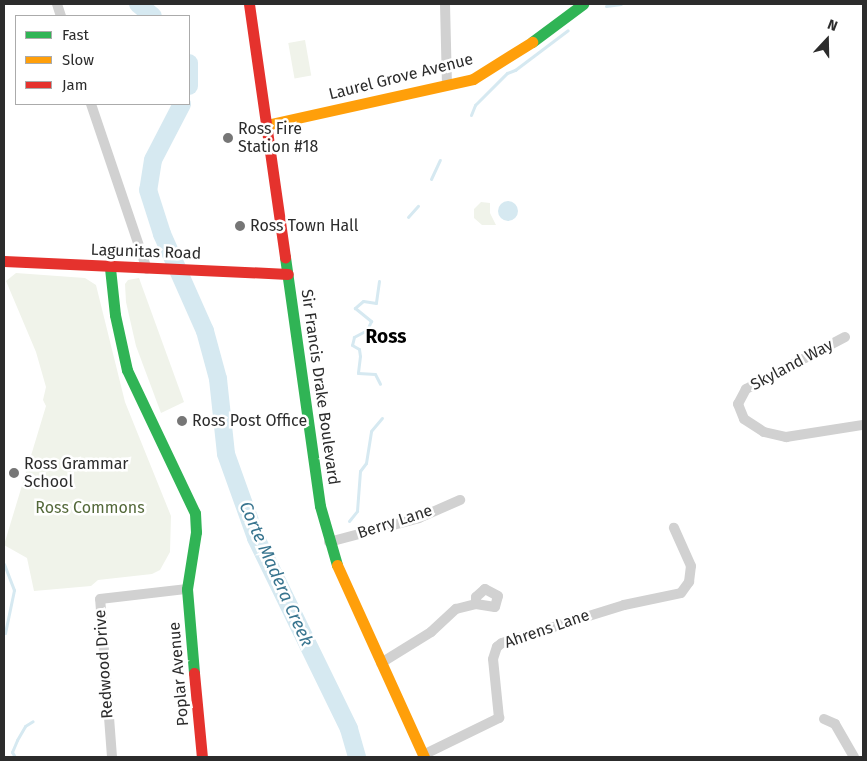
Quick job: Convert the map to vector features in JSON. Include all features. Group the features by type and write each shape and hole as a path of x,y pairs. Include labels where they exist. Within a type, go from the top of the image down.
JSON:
{"street":[{"name":"Sir Francis Drake Boulevard","path":"248,4 319,499 338,568 423,756"},
{"path":"444,4 447,85"},
{"name":"Laurel Grove Avenue","path":"266,125 473,79 493,69 583,4"},
{"path":"91,105 147,269"},
{"name":"Lagunitas Road","path":"4,261 110,268 288,274"},
{"name":"Poplar Avenue","path":"110,268 115,315 127,370 195,513 196,532 187,589 202,757"},
{"name":"Skyland Way","path":"845,337 746,390 738,404 744,419 764,432 786,437 863,425"},
{"name":"Berry Lane","path":"330,542 419,518 460,500"},
{"name":"Ahrens Lane","path":"423,756 499,718 494,659 497,647 502,643 606,610 680,593 689,582 691,566 674,528"},
{"name":"Redwood Drive","path":"112,757 100,599 187,589"},
{"path":"381,663 431,632 456,610 476,604"},
{"path":"824,720 835,724 854,757"}],"green space":[{"path":"305,40 311,75 295,78 288,43"},
{"path":"481,202 490,203 490,213 496,225 482,225 474,218 474,209"},
{"name":"Ross Commons","path":"16,273 85,278 96,285 125,402 171,516 170,552 160,570 152,574 98,580 91,586 34,591 27,558 4,545 46,406 43,400 46,387 36,352 6,281"},
{"path":"139,278 184,402 161,413 136,346 126,302 125,284 128,280"}],"shaded area":[{"path":"508,201 515,204 518,211 515,218 508,221 501,218 498,211 501,204"}],"waterway":[{"name":"Corte Madera Creek","path":"138,4 152,15"},
{"path":"606,6 621,4"},
{"path":"471,115 475,105 507,73 515,70 568,30"},
{"name":"Corte Madera Creek","path":"181,105 153,160 148,190 162,234 205,331 218,379 226,454 256,538 349,729 357,757"},
{"path":"431,179 440,160"},
{"path":"408,217 418,206"},
{"path":"379,281 376,303 363,301 355,308 371,321 367,330 354,337 352,345 359,349 358,373 375,374 380,384"},
{"path":"349,521 357,511 360,471 366,463 371,431 382,418"},
{"path":"4,564 14,590 5,633"},
{"path":"15,757 12,752 17,740 25,726 33,721"}],"traffic: fast":[{"path":"532,42 583,4"},
{"path":"285,257 320,506 337,565"},
{"path":"110,268 115,315 127,370 195,513 196,532 187,589 194,673"}],"traffic: slow":[{"path":"266,125 473,79 532,42"},
{"path":"337,565 424,757"}],"traffic: jam":[{"path":"249,4 285,257"},
{"path":"4,261 288,274"},
{"path":"194,673 202,757"}],"place":[{"name":"Ross Fire Station #18","path":"228,138"},
{"name":"Ross Town Hall","path":"240,226"},
{"name":"Ross Post Office","path":"182,421"},
{"name":"Ross Grammar School","path":"14,473"}],"district":[{"name":"Ross","path":"386,337"}]}
